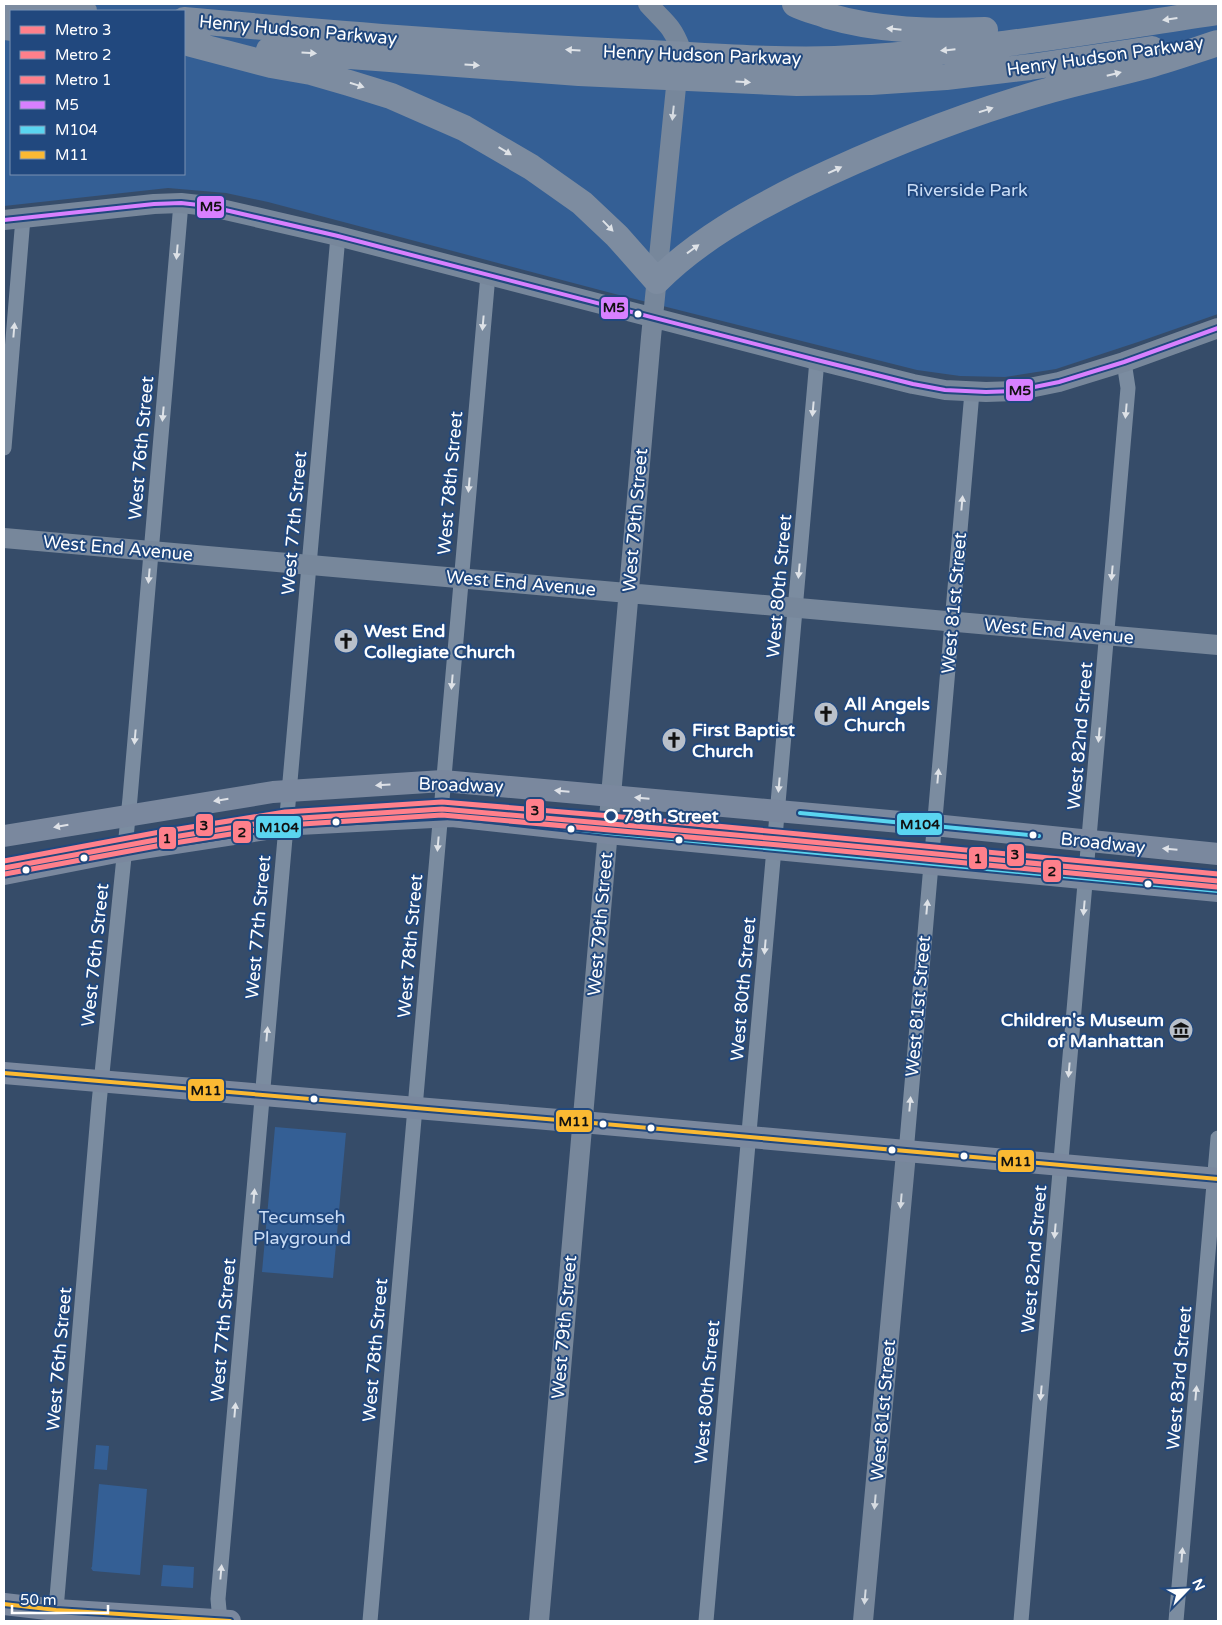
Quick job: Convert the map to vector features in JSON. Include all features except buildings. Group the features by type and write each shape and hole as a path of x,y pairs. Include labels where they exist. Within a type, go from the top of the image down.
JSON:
{"highway":[{"path":"4,4 73,10"},
{"path":"795,4 835,18 895,29 938,32 1011,30 1083,32"},
{"name":"Henry Hudson Parkway","path":"676,62 838,58 946,50 1218,12"},
{"name":"Henry Hudson Parkway","path":"186,36 434,41 676,62 797,83 906,80 1030,67 1218,42"},
{"path":"186,36 271,65 311,72 391,96 464,128 531,167 582,203 612,230 657,281 686,254 732,223 788,193 883,149 1005,104 1144,66 1218,42"}],"main road":[{"path":"648,4 667,22 675,35 676,62"},
{"name":"West 79th Street","path":"539,1621 676,62"},
{"path":"14,219 154,204 181,203 222,209 338,236 928,388 945,390 972,392 1015,391 1036,387 1074,378 1124,362 1218,328"},
{"name":"West End Avenue","path":"4,538 1218,645"},
{"name":"Broadway","path":"4,836 288,790 443,781 934,825 1218,854"},
{"name":"Broadway","path":"4,874 124,851 307,823 440,816 1218,891"},
{"path":"4,1073 582,1122 1216,1179"},
{"name":"West 81st Street","path":"863,1621 906,1152"},
{"path":"4,1604 56,1616 223,1621"}],"street":[{"name":"West 76th Street","path":"56,1616 101,1081 128,815 181,203"},
{"path":"4,448 14,219"},
{"name":"West 77th Street","path":"223,1621 218,1599 338,236"},
{"name":"West 78th Street","path":"370,1621 488,275"},
{"name":"West 80th Street","path":"706,1621 817,360"},
{"name":"West 82nd Street","path":"1021,1621 1128,388 1124,362"},
{"name":"West 81st Street","path":"906,1152 972,392"},
{"name":"West 83rd Street","path":"1176,1621 1216,1179 1218,1138"}],"green space":[{"name":"Riverside Park","path":"4,4 1218,4 1218,314 1056,369 1005,377 960,376 917,370 615,294 268,202 226,193 168,188 4,206"},
{"name":"Tecumseh Playground","path":"275,1127 346,1133 333,1278 262,1272"},
{"path":"96,1445 109,1446 107,1470 94,1469"},
{"path":"99,1484 147,1489 140,1575 93,1571 91,1568"},
{"path":"163,1565 194,1567 193,1588 161,1586"}],"metro line":[{"name":"3","path":"4,861 160,832 285,812 442,802 611,816 1218,874"},
{"name":"1","path":"4,868 161,839 286,819 442,809 1218,881"},
{"name":"2","path":"5,874 162,845 287,825 442,815 1217,887"}],"transit line":[{"name":"M5","path":"4,220 154,204 181,203 208,206 338,236 817,360 945,390 1015,391 1059,382 1124,362 1218,328"},
{"name":"M104","path":"800,813 1039,836"},
{"name":"M104","path":"4,874 111,853 299,824 452,816 608,833 1218,891"},
{"name":"M11","path":"4,1073 1218,1179"},
{"name":"M11","path":"4,1604 56,1610 230,1621"}],"place":[{"name":"West End Collegiate Church","path":"346,641"},
{"name":"All Angels Church","path":"826,714"},
{"name":"First Baptist Church","path":"674,740"},
{"name":"79th Street","path":"611,816"},
{"name":"Children's Museum of Manhattan","path":"1181,1030"}]}
